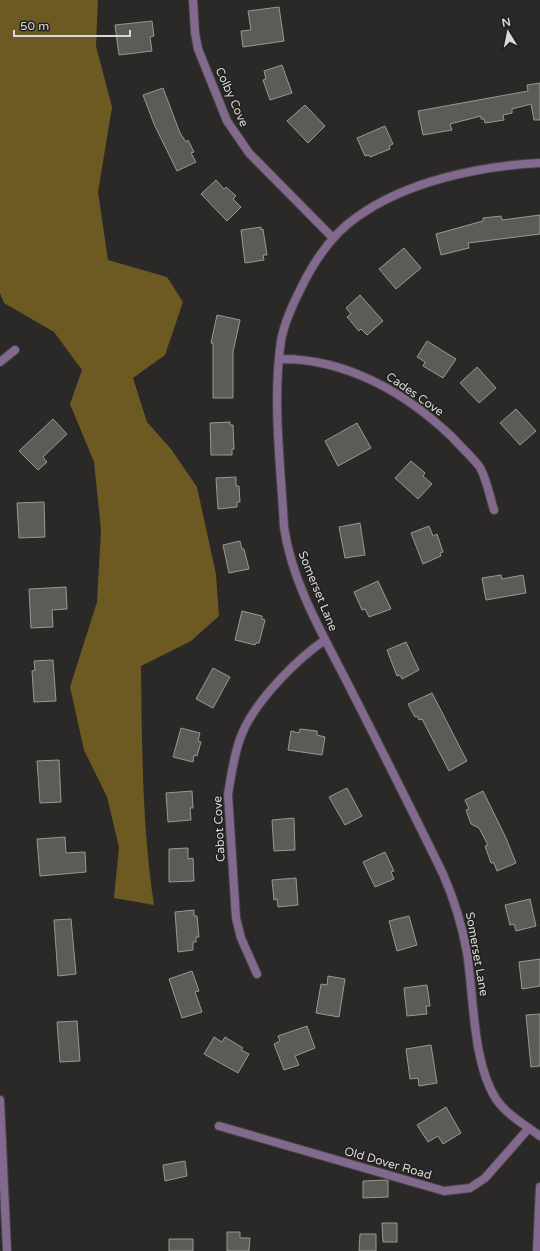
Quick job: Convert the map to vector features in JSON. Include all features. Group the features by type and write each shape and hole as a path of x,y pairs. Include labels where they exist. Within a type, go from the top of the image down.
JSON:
{"street":[{"name":"Colby Cove","path":"193,0 194,28 198,49 227,121 249,154 333,238"},
{"name":"Somerset Lane","path":"540,163 508,165 460,174 393,196 356,217 333,238 314,264 290,310 281,338 277,388 286,540 298,579 325,640 444,874 455,903 467,953 480,1054 488,1084 496,1099 510,1114 540,1136"},
{"path":"0,362 15,350"},
{"name":"Cades Cove","path":"279,359 302,358 327,363 369,378 403,398 442,428 480,468 494,510"},
{"name":"Cabot Cove","path":"257,974 241,938 236,918 228,794 231,775 246,726 295,663 325,640"},
{"path":"0,1100 7,1251"},
{"name":"Old Dover Road","path":"219,1126 444,1191 470,1188 485,1178 529,1128"},
{"path":"537,1251 540,1187"}],"shaded area":[{"path":"0,0 98,0 96,46 112,107 98,192 108,260 167,277 183,302 165,355 133,378 147,422 171,449 197,487 216,574 219,616 191,641 141,666 142,756 145,815 154,905 114,898 119,847 107,797 84,750 70,687 97,602 101,530 94,462 70,404 82,370 54,332 4,303 0,293"}],"building":[{"path":"279,7 284,41 243,47 241,31 251,30 248,11"},
{"path":"152,21 154,36 150,37 152,51 119,55 115,25"},
{"path":"282,65 292,93 270,100 263,80 266,79 264,71"},
{"path":"540,83 540,120 534,120 531,104 512,109 512,113 503,115 504,120 485,123 484,119 481,119 481,116 450,124 452,130 423,135 418,111 528,91 527,85"},
{"path":"163,88 180,133 186,142 188,140 194,152 191,153 196,162 177,171 154,124 143,95"},
{"path":"305,105 325,126 308,143 287,121"},
{"path":"385,126 393,144 389,146 390,149 370,157 369,155 365,156 357,138"},
{"path":"216,180 224,189 226,187 236,196 233,199 241,207 227,221 201,194"},
{"path":"540,215 540,234 468,243 469,248 441,255 436,234 483,221 483,218 501,216 502,220"},
{"path":"261,227 261,230 263,229 267,255 263,255 264,260 245,263 241,230"},
{"path":"404,248 421,268 396,289 379,269"},
{"path":"360,295 383,321 367,335 361,329 359,331 347,317 351,314 346,308"},
{"path":"217,315 240,320 233,352 233,398 213,398 213,343 211,343"},
{"path":"427,341 456,359 443,378 423,366 425,362 417,357"},
{"path":"477,367 496,388 479,403 460,383"},
{"path":"516,409 536,431 520,445 500,423"},
{"path":"53,419 67,434 43,457 47,462 38,470 19,451"},
{"path":"230,422 230,425 233,425 234,449 232,449 232,455 211,455 210,423"},
{"path":"357,423 371,448 338,466 325,441"},
{"path":"411,461 425,473 423,476 432,484 418,499 395,478"},
{"path":"236,477 236,486 239,486 240,502 237,502 237,507 218,509 216,478"},
{"path":"44,502 45,537 19,538 17,503"},
{"path":"360,523 365,555 345,558 339,527"},
{"path":"429,526 433,536 437,534 443,552 440,553 441,556 423,564 411,533"},
{"path":"240,541 242,549 244,549 249,569 229,573 223,545"},
{"path":"501,575 502,579 523,575 526,593 486,600 482,578"},
{"path":"378,581 391,609 369,617 365,609 362,610 354,592"},
{"path":"66,587 67,609 52,610 53,627 31,628 29,589"},
{"path":"242,611 262,616 262,619 265,620 259,643 256,643 255,645 235,640"},
{"path":"406,642 419,670 402,679 400,675 397,676 387,650"},
{"path":"53,660 56,701 34,702 32,671 35,670 34,661"},
{"path":"213,668 230,677 213,708 196,699"},
{"path":"432,693 467,761 449,771 422,719 419,720 417,716 415,717 408,704"},
{"path":"181,728 200,733 198,741 201,742 197,756 194,755 193,762 173,757"},
{"path":"300,729 317,731 317,735 325,737 322,755 288,750 291,731 299,733"},
{"path":"59,760 61,802 40,803 37,761"},
{"path":"347,788 362,816 345,825 329,797"},
{"path":"192,791 193,808 190,808 191,820 168,822 166,793"},
{"path":"483,791 506,838 516,863 497,871 494,863 491,863 485,846 488,845 479,828 471,824 466,810 469,809 465,800"},
{"path":"294,818 295,850 274,851 272,820"},
{"path":"65,837 66,853 85,852 86,872 40,876 37,839"},
{"path":"188,848 188,859 193,858 194,881 169,882 169,849"},
{"path":"385,852 394,871 391,872 394,879 375,887 363,862"},
{"path":"296,878 298,905 278,907 277,899 274,900 272,880"},
{"path":"530,899 536,926 516,931 514,924 510,925 505,905"},
{"path":"194,910 194,916 197,916 199,937 196,937 196,942 193,942 193,950 178,952 175,912"},
{"path":"409,916 417,945 397,951 389,921"},
{"path":"71,919 76,974 58,976 54,920"},
{"path":"540,959 540,986 522,989 519,962"},
{"path":"192,971 199,991 195,992 202,1012 182,1018 169,979"},
{"path":"328,976 345,979 339,1017 316,1013 321,984 327,985"},
{"path":"427,985 430,1006 426,1006 427,1014 407,1016 404,988"},
{"path":"540,1014 540,1066 531,1067 526,1015"},
{"path":"77,1021 80,1061 60,1062 57,1022"},
{"path":"307,1026 315,1048 295,1056 299,1065 284,1070 274,1044 280,1041 278,1036"},
{"path":"214,1037 222,1042 225,1037 243,1048 241,1050 249,1054 238,1073 204,1054"},
{"path":"431,1045 437,1083 419,1086 418,1078 410,1079 406,1049"},
{"path":"446,1107 461,1133 443,1144 438,1136 428,1142 417,1125"},
{"path":"185,1161 187,1176 165,1181 163,1165"},
{"path":"388,1180 388,1197 363,1198 363,1181"},
{"path":"382,1223 397,1223 397,1242 383,1242"},
{"path":"227,1232 240,1232 240,1238 250,1238 249,1251 227,1251"},
{"path":"360,1234 376,1234 376,1251 359,1251"},
{"path":"169,1239 193,1239 193,1251 169,1251"}]}
